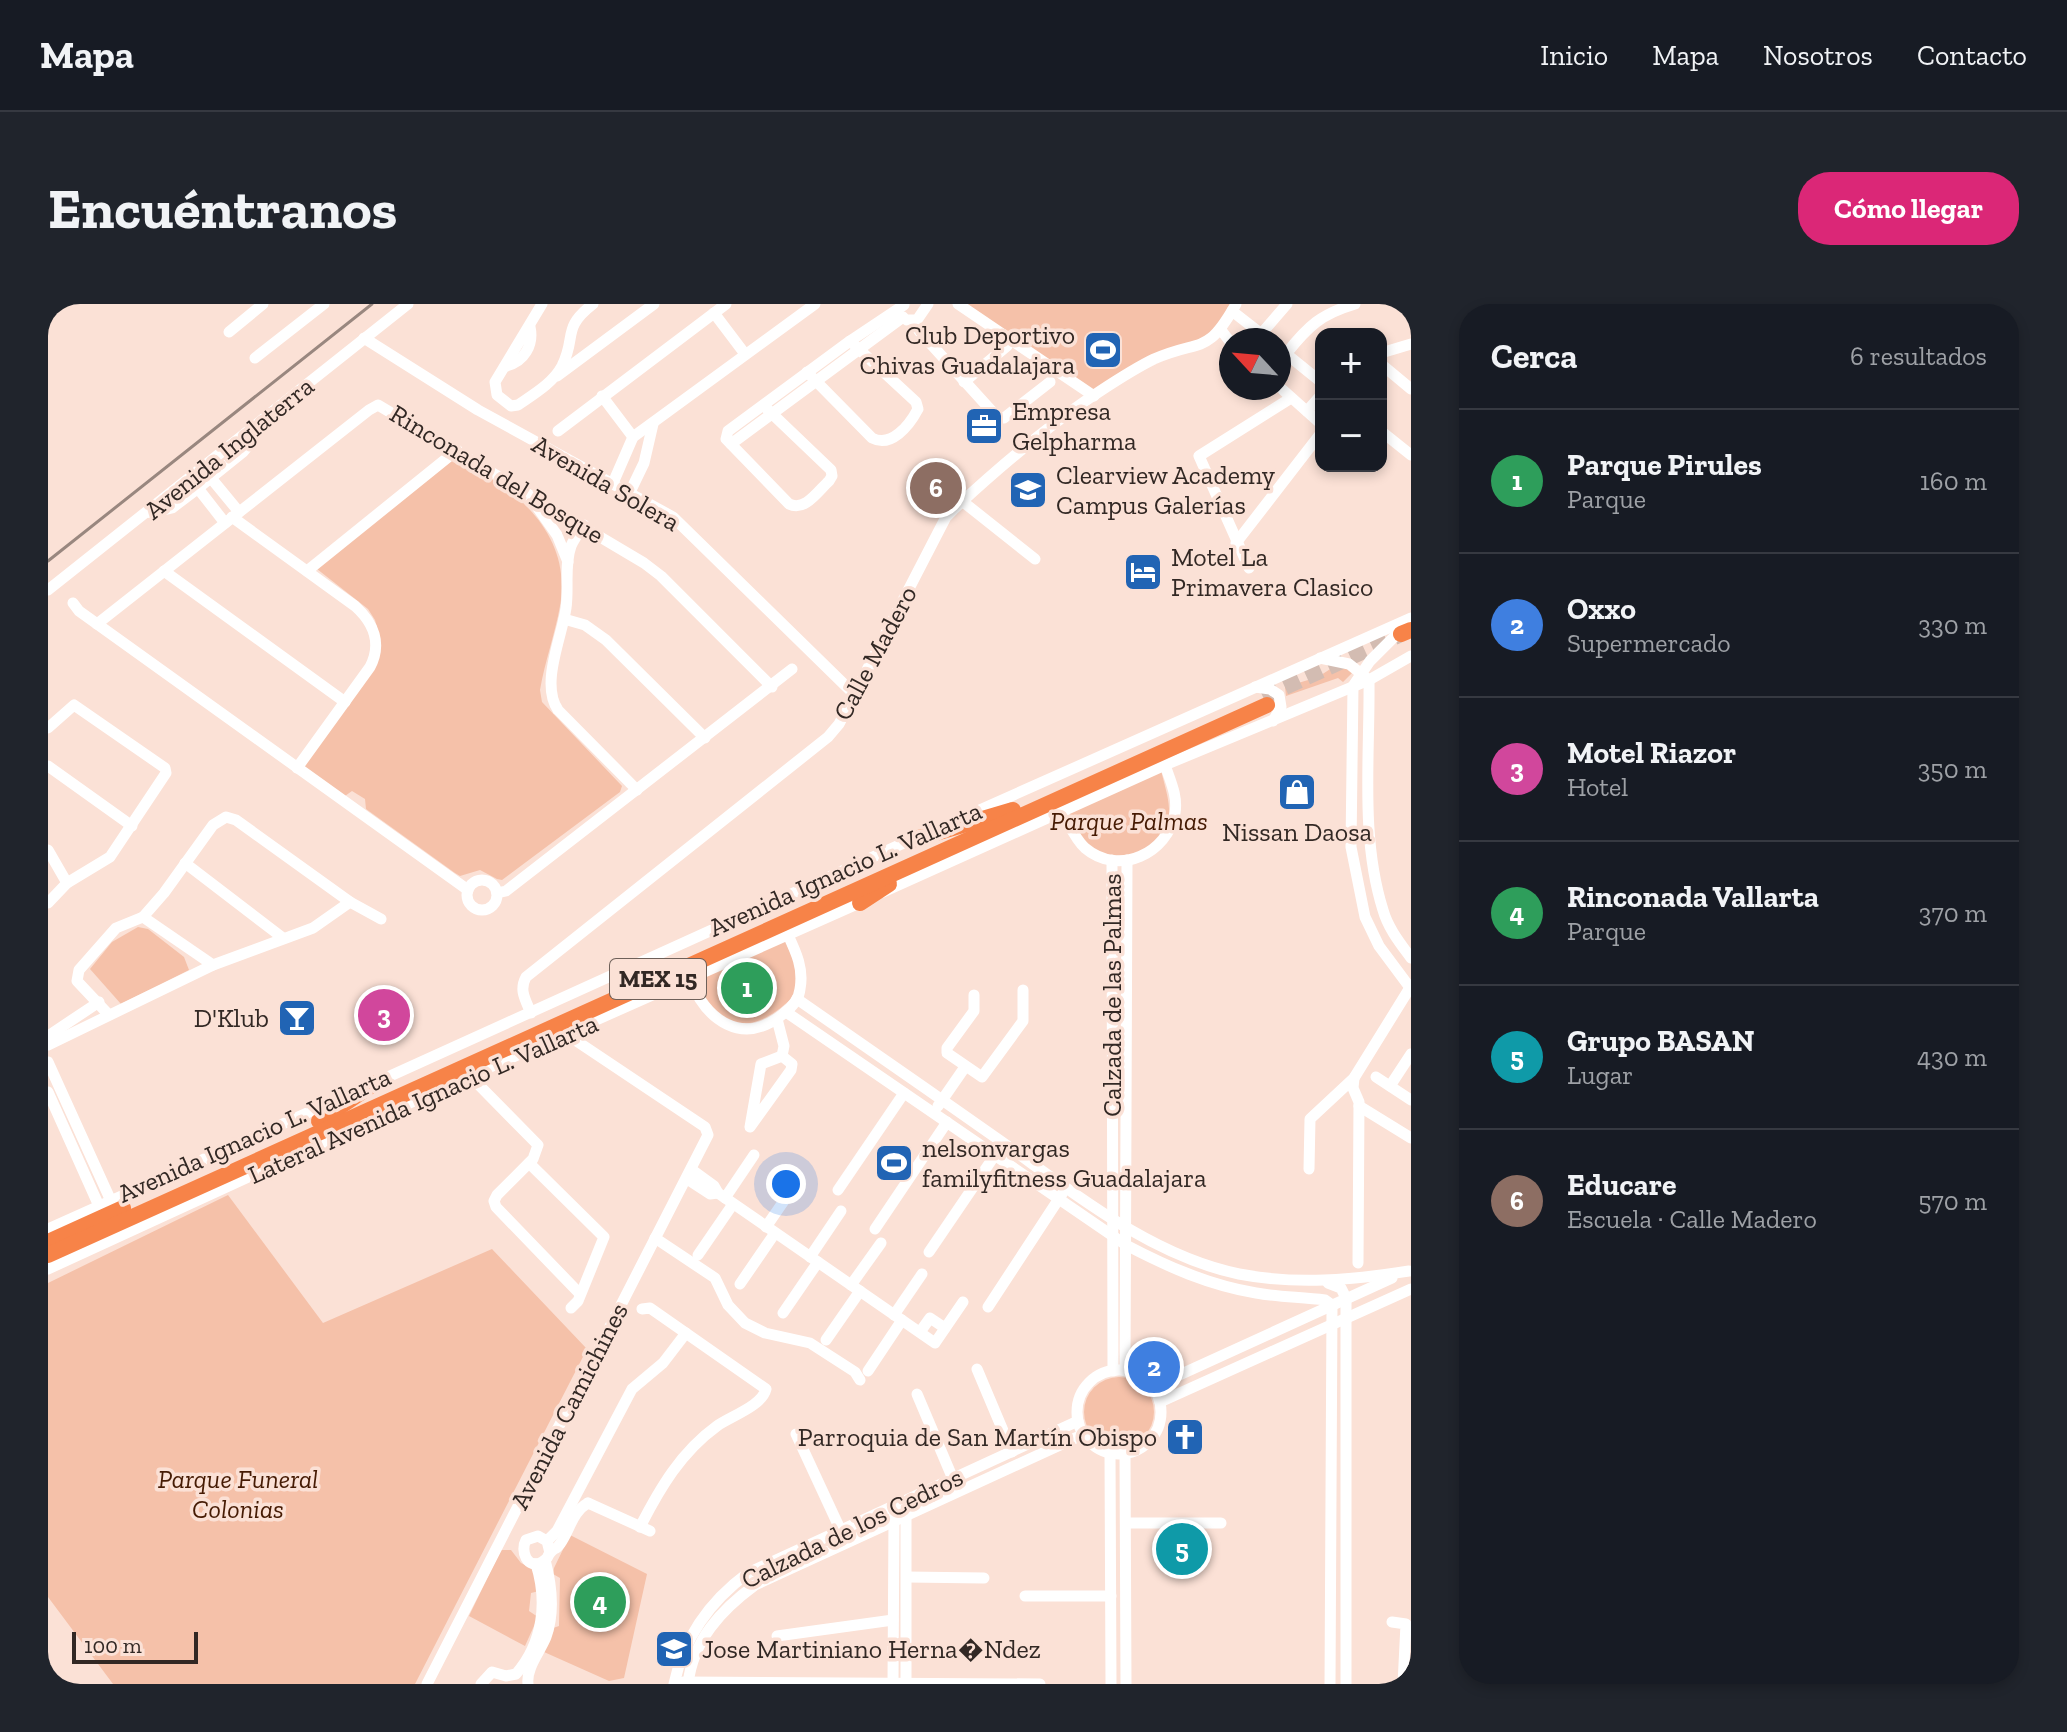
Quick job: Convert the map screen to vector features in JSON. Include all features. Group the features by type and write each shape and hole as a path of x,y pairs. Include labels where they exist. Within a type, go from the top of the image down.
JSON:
{"highway":[{"name":"Avenida Ignacio L. Vallarta","path":"48,1242 1261,696"},
{"name":"Avenida Ignacio L. Vallarta","path":"48,1255 932,856 1261,696"},
{"path":"912,840 1013,810"},
{"path":"860,903 932,856"},
{"path":"319,1121 375,1083"},
{"path":"371,1108 425,1096"}],"street":[{"path":"242,304 249,315"},
{"path":"229,332 263,304"},
{"name":"Avenida Inglaterra","path":"255,358 324,304"},
{"name":"Avenida Inglaterra","path":"48,590 147,514 194,484 261,422 408,304"},
{"path":"542,304 530,327 532,337 526,351 517,362 506,366 495,382 497,395 511,406 518,405 651,305"},
{"path":"553,379 566,356 571,326 593,304"},
{"path":"631,304 639,316"},
{"path":"558,431 726,304"},
{"path":"613,483 633,437 815,304"},
{"path":"958,304 1094,396"},
{"path":"1271,328 1287,304"},
{"path":"1291,343 1331,311 1355,304"},
{"path":"906,312 921,318 923,306"},
{"path":"1234,307 1256,328"},
{"name":"Calle Madero","path":"1222,328 1234,307"},
{"path":"767,409 831,470 829,481 802,506 789,504 731,444 767,409 854,345 906,312"},
{"path":"906,312 998,418 1004,418 1050,382"},
{"path":"714,313 745,354"},
{"name":"Calle Madero","path":"531,1013 523,994 522,985 526,977 828,737 839,724 946,517 962,501 1060,419 1094,396 1152,360 1201,346 1219,332"},
{"name":"Avenida Solera","path":"364,338 478,410 630,492 681,524 855,695"},
{"path":"569,341 584,357"},
{"path":"1387,351 1411,344"},
{"path":"811,376 872,438 880,443 889,442 914,416 918,409 916,402 854,345"},
{"path":"964,382 1007,346"},
{"path":"1291,358 1315,377"},
{"path":"1387,369 1411,389"},
{"path":"1249,568 1199,456 1287,394 1315,416"},
{"path":"602,396 633,437"},
{"name":"Rinconada del Bosque","path":"97,624 374,406 383,406 629,552 661,576 772,687"},
{"path":"630,492 644,463 653,424"},
{"path":"1387,436 1411,455"},
{"path":"1236,543 1315,441"},
{"path":"307,571 457,450"},
{"path":"207,473 232,517"},
{"path":"194,484 232,517 363,613 377,637 374,661 297,768"},
{"path":"521,488 557,535 568,562"},
{"path":"962,501 1035,559"},
{"path":"584,525 571,546 568,562 564,619 554,661 552,699 558,710 637,790"},
{"path":"164,571 345,702"},
{"path":"73,603 79,611 468,890"},
{"path":"564,619 585,625 606,640 705,738"},
{"path":"1365,676 1406,642 1411,619"},
{"name":"Avenida Ignacio L. Vallarta","path":"912,840 1261,696 1320,658 1411,619"},
{"name":"Lateral Avenida Ignacio L. Vallarta","path":"48,1269 425,1096 1165,765 1353,686 1406,642"},
{"path":"1320,658 1342,661 1365,676"},
{"path":"497,893 506,891 792,669"},
{"path":"1365,676 1369,845 1383,912 1411,958"},
{"path":"1309,1169 1310,1119 1354,1078 1411,987 1379,946 1359,899 1351,847 1353,686"},
{"path":"1261,696 1270,689 1279,695 1281,707 1273,721"},
{"path":"48,728 74,705 165,768 164,778 110,857 67,883 48,903"},
{"name":"Calzada de las Palmas","path":"1062,812 1078,841 1087,850 1112,860 1127,860 1153,850 1164,840 1176,811 1176,796 1165,765"},
{"path":"48,766 132,826"},
{"path":"109,1015 77,981 79,970 116,928 143,917 218,820 231,818 350,902 381,919"},
{"name":"Lateral Avenida Ignacio L. Vallarta","path":"48,1229 912,840"},
{"path":"48,850 67,883"},
{"name":"Calzada de las Palmas","path":"1112,860 1113,1236 1119,1371"},
{"name":"Calzada de las Palmas","path":"1119,1371 1126,1245 1127,860"},
{"path":"185,863 283,938"},
{"path":"481,880 491,883 497,893 496,901 489,908 481,910 468,899 468,890 481,880"},
{"path":"1359,899 1379,894"},
{"path":"48,1036 92,1023 213,965 313,928 350,902"},
{"path":"143,917 213,965"},
{"path":"690,979 703,1004 724,1024 752,1028 782,1015 797,999 801,975 788,935"},
{"path":"974,995 974,1011 947,1048 950,1057 982,1077 987,1075 1023,1021 1023,990"},
{"path":"797,999 1066,1187 1126,1226 1192,1260 1237,1274 1325,1282 1410,1270"},
{"path":"48,1045 84,1011 99,1002"},
{"path":"84,1011 92,1023"},
{"path":"782,1015 782,1056"},
{"path":"782,1015 904,1093 1126,1245 1184,1273 1220,1284 1257,1293 1325,1300 1332,1305"},
{"name":"Avenida Camichines","path":"427,1684 708,1135 705,1127 566,1034"},
{"path":"1113,1045 1127,1044"},
{"path":"1390,1086 1411,1054"},
{"path":"782,1056 792,1064 791,1070 750,1127 761,1064 782,1056"},
{"path":"48,1062 111,1201"},
{"path":"933,1113 965,1067"},
{"path":"471,1077 536,1142 538,1151 497,1195 494,1201 496,1207 580,1294"},
{"path":"1376,1077 1411,1100"},
{"path":"1354,1078 1353,1088 1359,1106 1358,1263"},
{"path":"48,1092 99,1206"},
{"path":"838,1190 904,1093"},
{"path":"1359,1106 1411,1138"},
{"path":"875,1229 947,1122"},
{"path":"698,1255 725,1198 754,1155"},
{"path":"929,1252 995,1155"},
{"path":"529,1163 604,1237 571,1308"},
{"path":"689,1175 710,1194 725,1198 935,1343 963,1302"},
{"path":"740,1284 797,1182"},
{"path":"988,1307 1066,1187"},
{"path":"783,1313 841,1211"},
{"path":"655,1238 715,1278 728,1305 745,1323 765,1333 810,1343 864,1375 922,1274"},
{"path":"826,1340 881,1243"},
{"path":"1153,1387 1410,1270"},
{"path":"1325,1282 1341,1288 1346,1298 1346,1684"},
{"path":"1160,1402 1411,1289"},
{"path":"1330,1684 1332,1305"},
{"path":"580,1489 588,1503 645,1529 662,1486 686,1454 715,1428 761,1400 766,1393 764,1386 650,1308 642,1309"},
{"path":"920,1332 930,1318 945,1328"},
{"path":"568,1520 580,1489 632,1389 663,1363 686,1333"},
{"path":"977,1369 1012,1452"},
{"path":"1119,1371 1141,1376 1153,1387 1160,1402 1160,1422 1151,1439 1135,1451 1110,1453 1092,1444 1084,1434 1078,1421 1078,1404 1085,1388 1097,1377 1119,1371"},
{"path":"917,1394 953,1479"},
{"name":"Calzada de los Cedros","path":"674,1683 683,1654 696,1628 717,1599 748,1573 1078,1421"},
{"path":"796,1434 841,1531"},
{"name":"Calzada de los Cedros","path":"688,1683 693,1659 705,1633 738,1597 764,1581 1084,1434"},
{"path":"1110,1453 1111,1684"},
{"path":"1125,1453 1126,1684"},
{"path":"906,1501 906,1684"},
{"path":"504,1535 524,1545 528,1561 545,1555 554,1536 588,1503"},
{"path":"893,1684 894,1506"},
{"path":"1331,1510 1346,1508"},
{"path":"1126,1523 1221,1523"},
{"path":"853,1525 860,1537"},
{"path":"524,1545 538,1536 545,1555 547,1604 528,1684"},
{"path":"907,1577 984,1578"},
{"path":"1025,1596 1111,1596"},
{"path":"893,1603 907,1602"},
{"path":"777,1636 893,1620"},
{"path":"1392,1622 1406,1624 1403,1684"},
{"path":"481,1684 492,1672 506,1676 519,1672 532,1657"},
{"path":"674,1683 1040,1684"}],"green space":[{"name":"Club Deportivo Chivas Guadalajara","path":"965,304 1232,304 1218,328 1200,344 1093,392"},
{"path":"455,457 517,497 548,534 562,580 560,606 540,690 542,702 622,786 620,792 502,880 480,870 460,876 455,873 366,809 365,799 352,791 345,796 305,768 304,759 372,667 380,640 375,620 368,609 317,569"},
{"path":"1338,664 1353,672 1343,682 1338,678 1286,696 1285,687 1318,677"},
{"name":"Parque Palmas","path":"1161,770 1169,814 1167,827 1152,846 1141,852 1116,856 1092,848 1084,841 1067,813"},
{"path":"138,927 148,929 184,957 189,970 121,1004 90,969 112,942"},
{"path":"785,940 796,966 795,995 768,1016 748,1023 726,1020 712,1010 693,980"},
{"name":"Parque Funeral Colonias","path":"228,1195 323,1323 492,1249 587,1349 415,1684 113,1684 48,1597 48,1283"},
{"path":"1126,1377 1148,1392 1154,1412 1152,1426 1144,1437 1133,1445 1112,1447 1094,1437 1086,1426 1084,1405 1094,1387 1105,1379"},
{"path":"570,1535 647,1574 624,1678 609,1681 544,1652 553,1628 559,1626 560,1578 553,1574"},
{"path":"501,1550 511,1550 521,1563 533,1569 539,1591 531,1593 529,1611 538,1617 525,1646 469,1616"}],"tunnel":[{"path":"1263,697 1399,635"}],"railway":[{"path":"48,561 372,304"}],"place":[{"name":"Club Deportivo Chivas Guadalajara","path":"1103,350"},
{"name":"Empresa Gelpharma","path":"984,426"},
{"name":"Educare","path":"936,488"},
{"name":"Clearview Academy Campus Galerías","path":"1028,490"},
{"name":"Motel La Primavera Clasico","path":"1143,572"},
{"name":"Nissan Daosa","path":"1297,792"},
{"name":"Parque Pirules","path":"747,988"},
{"name":"Motel Riazor","path":"384,1015"},
{"name":"D'Klub","path":"297,1018"},
{"name":"nelsonvargas familyfitness Guadalajara","path":"894,1163"},
{"name":"Oxxo","path":"1154,1367"},
{"name":"Parroquia de San Martín Obispo","path":"1185,1437"},
{"name":"Grupo BASAN","path":"1182,1549"},
{"name":"Rinconada Vallarta","path":"600,1602"},
{"name":"Jose Martiniano Herna�Ndez","path":"674,1649"}]}
